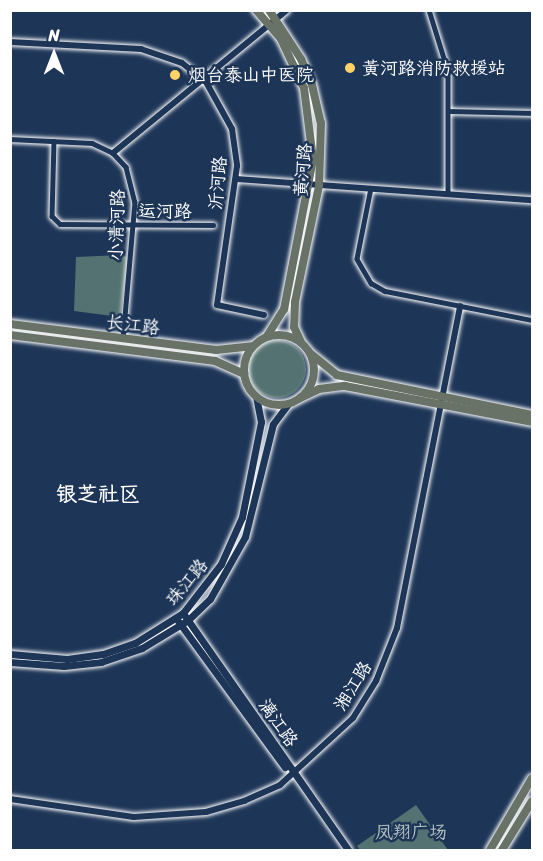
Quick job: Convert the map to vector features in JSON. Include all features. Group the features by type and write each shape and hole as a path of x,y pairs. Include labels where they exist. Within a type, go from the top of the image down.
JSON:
{"main road":[{"name":"黄河路","path":"256,10 274,22 300,59 317,102 322,161 295,302 294,327 301,342"},
{"name":"黄河路","path":"267,336 284,309 312,159 308,105 294,63 269,10"},
{"name":"长江路","path":"10,323 216,350 252,346"},
{"name":"长江路","path":"12,335 214,361 244,374"},
{"path":"289,404 274,405 256,397 244,374 246,357 252,346 267,336 284,335 301,342 310,353 337,375 532,422"},
{"path":"300,398 314,374 310,353"},
{"path":"10,662 64,666 101,662 142,648 210,599 245,537 273,424 289,404 300,398 320,389 345,386 532,414"},
{"name":"珠江路","path":"185,616 221,564 242,517 261,422 256,397"},
{"name":"漓江路","path":"185,616 342,850"},
{"name":"珠江路","path":"10,654 87,657 135,643 178,621"},
{"name":"漓江路","path":"178,621 348,850"},
{"path":"490,850 532,778"},
{"path":"502,850 532,801"}],"street":[{"path":"10,139 92,143 113,153 287,10"},
{"path":"429,10 448,71 451,111 448,194"},
{"name":"沂河路","path":"10,42 141,49 182,63 202,78 214,91 232,129 236,179 217,305 264,315"},
{"path":"451,111 532,113"},
{"name":"运河路","path":"54,141 54,220 69,225 213,225"},
{"name":"小清河路","path":"113,153 126,167 135,190 123,338"},
{"path":"236,179 532,200"},
{"path":"371,188 357,259 362,271 385,291 532,320"},
{"name":"湘江路","path":"10,799 134,817 181,816 244,801 293,774 353,718 390,652 460,306"}],"green space":[{"path":"121,255 128,257 120,317 74,311 76,257"},
{"path":"277,340 288,342 301,353 306,369 304,380 293,393 277,398 266,396 253,385 248,369 250,358 261,345"},
{"name":"凤翔广场","path":"416,805 448,850 360,850 357,846"}],"place":[{"name":"黄河路消防救援站","path":"350,68"},
{"name":"烟台泰山中医院","path":"175,75"}],"district":[{"name":"银芝社区","path":"98,494"}]}
